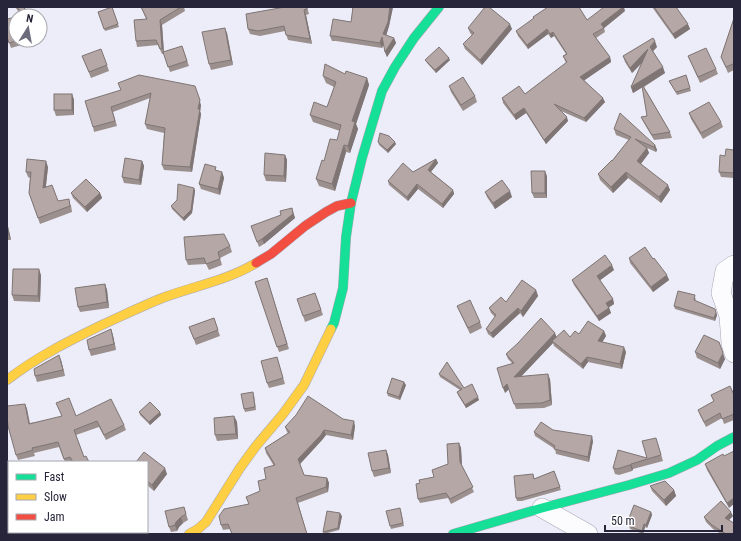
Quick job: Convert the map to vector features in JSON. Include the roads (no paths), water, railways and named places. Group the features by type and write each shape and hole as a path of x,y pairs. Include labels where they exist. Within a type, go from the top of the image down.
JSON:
{"street":[{"path":"189,534 206,522 240,468 304,385 323,347 334,323 343,288 346,237 351,203 362,158 382,91 395,67 414,38 439,7"},
{"path":"7,380 24,367 61,345 110,321 165,297 244,270 271,254 326,212 337,206 351,203"},
{"path":"734,265 725,271 722,293 729,316 731,343 734,353"},
{"path":"453,534 542,508 629,486 669,473 697,460 717,446 734,437"},
{"path":"542,508 588,534"}]}
